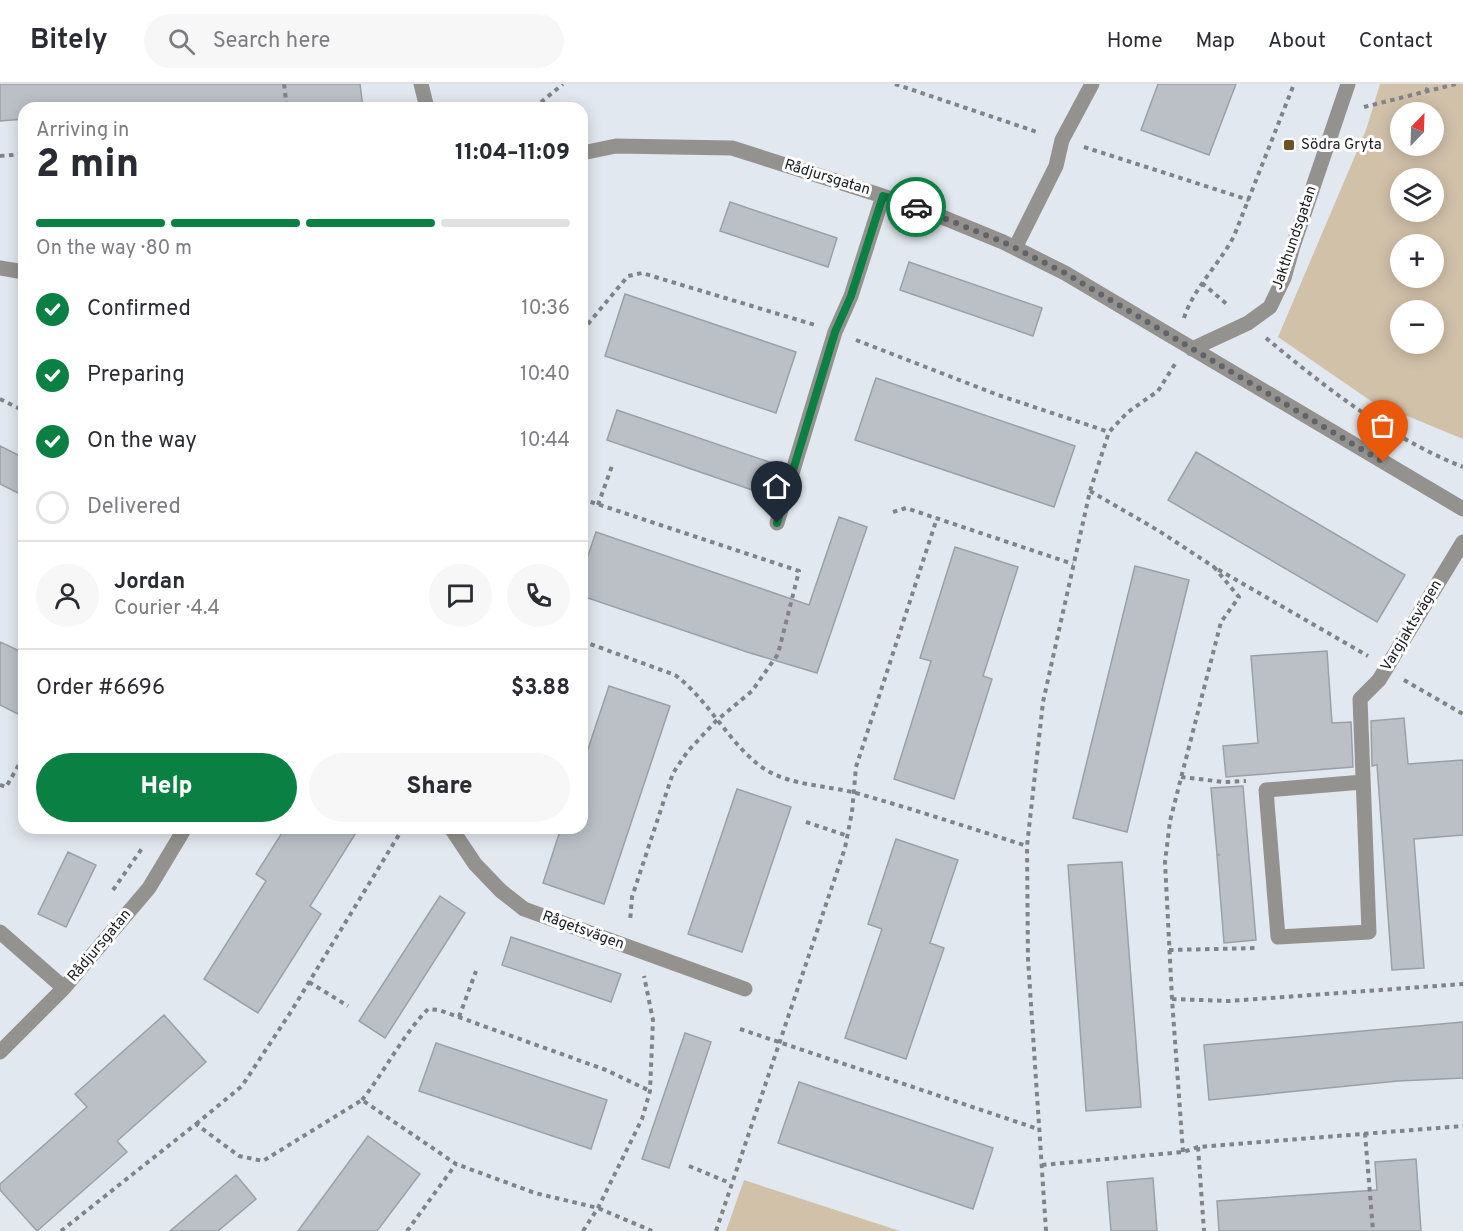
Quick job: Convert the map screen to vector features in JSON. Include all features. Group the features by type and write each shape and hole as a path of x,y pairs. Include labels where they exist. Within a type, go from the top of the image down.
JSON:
{"street":[{"path":"421,84 426,102"},
{"path":"1015,248 1056,166 1062,140 1092,84"},
{"name":"Jakthundsgatan","path":"1185,345 1248,323 1270,307 1284,278 1348,84"},
{"name":"Rådjursgatan","path":"588,152 616,146 732,148 942,217 1015,248 1065,273 1463,509"},
{"path":"777,523 835,332 851,296 883,196"},
{"path":"0,268 18,271"},
{"name":"Vargjaktsvägen","path":"1278,937 1369,932 1360,699 1383,674 1463,542"},
{"path":"1278,937 1266,790 1363,782"},
{"name":"Rådjursgatan","path":"0,1052 64,988 149,888 181,834"},
{"name":"Rågetsvägen","path":"455,834 475,864 501,891 524,909 745,989"},
{"path":"0,932 64,988"}],"path":[{"path":"284,84 286,102"},
{"path":"541,102 563,84"},
{"path":"1046,1231 1028,959 1027,846 1043,702 1090,491 1109,432 1128,412 1158,391 1176,362 1185,345 1189,301 1225,253 1234,236 1294,84"},
{"path":"1425,93 1429,84"},
{"path":"1338,114 1456,84"},
{"path":"0,156 18,154"},
{"path":"588,324 628,276 642,273 835,332 998,395 1109,432"},
{"path":"1202,283 1312,377 1405,438 1463,467"},
{"path":"0,399 18,408"},
{"path":"598,505 613,463"},
{"path":"1090,491 1160,531 1214,567 1356,647 1383,674 1463,714"},
{"path":"583,1231 598,1208 642,1119 650,1091 653,1020 636,950 632,897 673,773 687,751 716,721 752,691 778,654 799,571 588,501"},
{"path":"893,512 906,508 1073,564"},
{"path":"716,1231 730,1183 780,1042 848,836 856,767 937,518"},
{"path":"1183,1152 1165,862 1170,821 1221,622 1239,597 1214,567"},
{"path":"588,643 675,675 686,684 740,748 764,769 786,779 854,793 1027,846"},
{"path":"0,785 6,787 18,766"},
{"path":"1181,777 1224,782 1254,780 1266,790"},
{"path":"806,822 848,836"},
{"path":"61,1231 242,1086 399,834"},
{"path":"111,894 149,839"},
{"path":"1169,950 1257,948 1278,937"},
{"path":"459,1017 477,970"},
{"path":"309,982 348,1006"},
{"path":"1172,999 1229,1001 1463,984"},
{"path":"196,1124 239,1156 263,1161 362,1100 380,1077 416,1021 428,1009 439,1010 606,1070 650,1091"},
{"path":"740,1029 1038,1129"},
{"path":"362,1100 456,1164 535,1193 598,1208 652,1231"},
{"path":"1042,1165 1183,1152 1198,1147 1463,1126"},
{"path":"1365,1133 1373,1231"},
{"path":"1198,1147 1204,1231"},
{"path":"414,1231 408,1229 456,1164"},
{"path":"689,1166 730,1183"}],"shaded area":[{"path":"1380,84 1463,84 1463,439 1371,401 1278,337 1366,130"},
{"path":"744,1180 900,1231 726,1231"}],"building":[{"path":"0,84 360,84 362,102 18,102 18,120 0,121"},
{"path":"1158,84 1236,84 1209,155 1141,130"},
{"path":"730,202 837,238 828,267 720,231"},
{"path":"909,262 1042,308 1033,336 900,290"},
{"path":"625,294 796,352 776,413 605,356"},
{"path":"876,378 1075,446 1054,507 855,440"},
{"path":"617,410 772,463 761,493 607,440"},
{"path":"0,446 18,455 18,493 0,484"},
{"path":"1196,452 1405,575 1377,622 1168,500"},
{"path":"839,517 867,527 817,673 747,652 588,598 588,555 596,532 809,605"},
{"path":"955,547 1018,567 983,676 992,679 954,799 894,779 931,661 920,658"},
{"path":"1135,566 1189,580 1127,832 1073,818"},
{"path":"0,642 18,650 18,714 0,705"},
{"path":"1327,651 1332,723 1351,722 1353,767 1226,777 1223,746 1258,743 1251,656"},
{"path":"609,686 670,706 604,904 543,883 559,834 588,834 588,749"},
{"path":"1404,718 1408,764 1463,760 1463,835 1414,839 1424,968 1392,970 1377,765 1372,766 1371,721"},
{"path":"1243,786 1256,940 1224,943 1217,855 1220,855 1217,854 1211,788"},
{"path":"737,789 791,807 742,952 688,934"},
{"path":"281,834 355,834 310,906 321,914 258,1013 204,979 266,881 256,874"},
{"path":"896,839 958,860 930,943 944,948 906,1059 845,1038 882,929 868,924"},
{"path":"68,852 96,865 66,927 38,914"},
{"path":"1122,862 1141,1107 1086,1111 1068,865"},
{"path":"440,896 465,913 385,1038 359,1021"},
{"path":"511,937 621,974 611,1002 502,965"},
{"path":"164,1015 206,1062 117,1141 127,1152 37,1231 0,1190 0,1184 87,1107 75,1094"},
{"path":"1463,1022 1463,1078 1398,1081 1209,1100 1204,1045"},
{"path":"685,1033 711,1042 669,1168 642,1159"},
{"path":"436,1043 607,1100 591,1149 419,1091"},
{"path":"799,1082 993,1148 973,1209 778,1143"},
{"path":"368,1136 420,1174 377,1231 298,1231"},
{"path":"1416,1159 1421,1231 1219,1231 1217,1201 1377,1190 1375,1162"},
{"path":"236,1175 256,1199 218,1231 170,1231"},
{"path":"1153,1178 1157,1231 1111,1231 1107,1182"}],"way so far":[{"path":"916,207 1003,242 1065,273 1383,462"}],"place":[{"name":"Södra Gryta","path":"1289,145"}],"route":[{"path":"777,523 835,332 851,296 883,196 916,207"}]}
